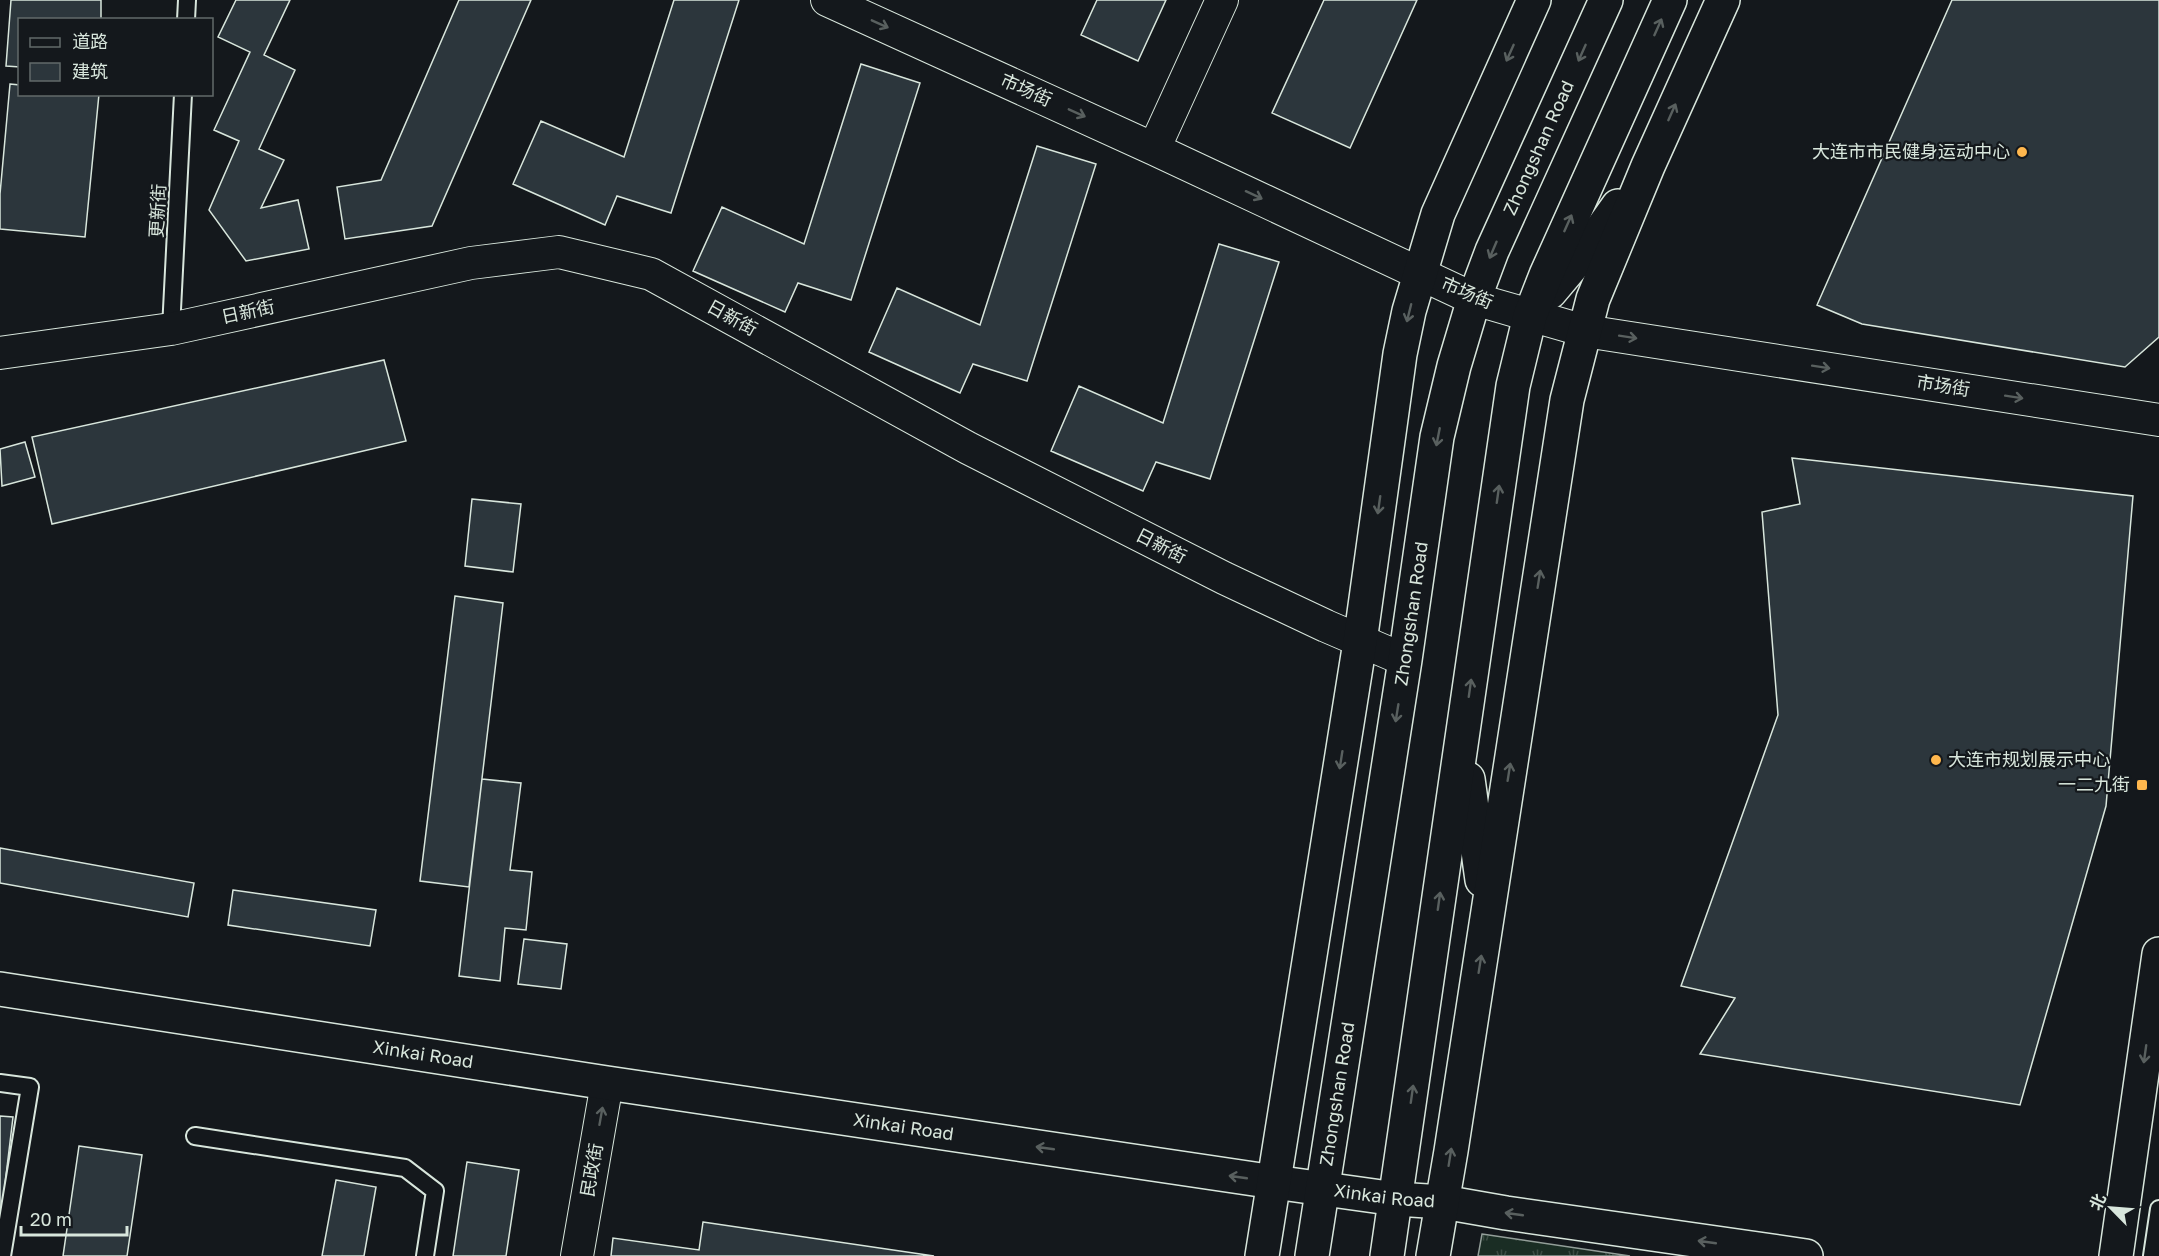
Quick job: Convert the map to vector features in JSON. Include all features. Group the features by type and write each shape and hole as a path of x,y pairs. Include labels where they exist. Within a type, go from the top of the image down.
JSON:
{"main road":[{"path":"1262,1256 1360,642 1400,354 1409,311 1438,214 1534,0"},
{"name":"Zhongshan Road","path":"1312,1256 1405,660 1437,437 1454,366 1474,299 1492,251 1606,0"},
{"path":"1387,1256 1513,386 1530,316 1545,275 1670,0"},
{"path":"1433,1256 1567,400 1593,300 1648,166 1723,0"},
{"path":"1530,316 1593,241 1648,166"},
{"path":"1463,738 1487,917"},
{"path":"2116,1256 2159,954"},
{"name":"Xinkai Road","path":"0,989 607,1083 1274,1182 1396,1199 1443,1202 1806,1256"}],"street":[{"name":"市场街","path":"827,0 1154,148 1474,299 1585,331 2159,420"},
{"path":"1154,148 1222,0"},
{"name":"日新街","path":"0,354 171,329 471,263 559,252 651,274 968,448 1224,578 1360,642 1405,660"},
{"name":"民政街","path":"577,1256 607,1083"}],"lane":[{"path":"186,18 187,0"},
{"name":"更新街","path":"171,329 183,96"},
{"path":"0,1083 30,1087 2,1256"},
{"path":"195,1136 405,1168 435,1191 425,1256"},
{"path":"2152,1256 2159,1209"}],"green space":[{"path":"1482,1234 1630,1256 1478,1256"}],"building":[{"path":"11,0 101,0 101,18 18,18 18,67 6,66"},
{"path":"236,0 290,0 264,55 295,70 259,149 284,160 261,208 298,200 309,249 246,261 209,210 239,141 214,130 250,52 218,37"},
{"path":"459,0 531,0 432,226 345,239 337,187 381,180"},
{"path":"674,0 739,0 671,213 617,196 605,225 513,184 541,121 624,157"},
{"path":"1097,0 1166,0 1138,61 1081,35"},
{"path":"1324,0 1417,0 1350,148 1272,113"},
{"name":"大连市市民健身运动中心","path":"1952,0 2159,0 2159,337 2125,367 1862,324 1817,305"},
{"path":"861,64 920,83 851,300 798,283 785,312 693,271 722,207 804,244"},
{"path":"10,84 18,85 18,96 99,96 85,237 0,229 0,194"},
{"path":"1037,146 1096,164 1027,381 973,364 960,393 869,352 897,288 980,325"},
{"path":"1219,244 1279,262 1210,479 1156,462 1143,491 1051,451 1079,386 1163,423"},
{"path":"384,360 406,441 52,524 32,437"},
{"path":"25,442 35,477 2,486 0,449"},
{"name":"大连市规划展示中心","path":"1792,458 2133,496 2106,806 2020,1105 1700,1054 1735,998 1681,986 1778,715 1762,512 1800,504"},
{"path":"472,499 521,504 513,572 465,566"},
{"path":"455,596 503,603 469,887 420,881"},
{"path":"482,779 521,783 510,870 532,872 526,930 505,928 500,981 459,976"},
{"path":"0,848 194,883 188,917 0,883"},
{"path":"233,890 376,910 370,946 228,925"},
{"path":"524,939 567,944 561,989 518,984"},
{"path":"0,1116 13,1117 0,1226"},
{"path":"79,1146 142,1155 127,1256 63,1256"},
{"path":"467,1162 519,1170 506,1256 453,1256"},
{"path":"336,1180 376,1187 364,1256 322,1256"},
{"path":"703,1222 934,1256 611,1256 613,1238 699,1250"}],"place":[{"name":"大连市市民健身运动中心","path":"2022,152"},
{"name":"大连市规划展示中心","path":"1936,760"},
{"name":"一二九街","path":"2142,785"}]}
